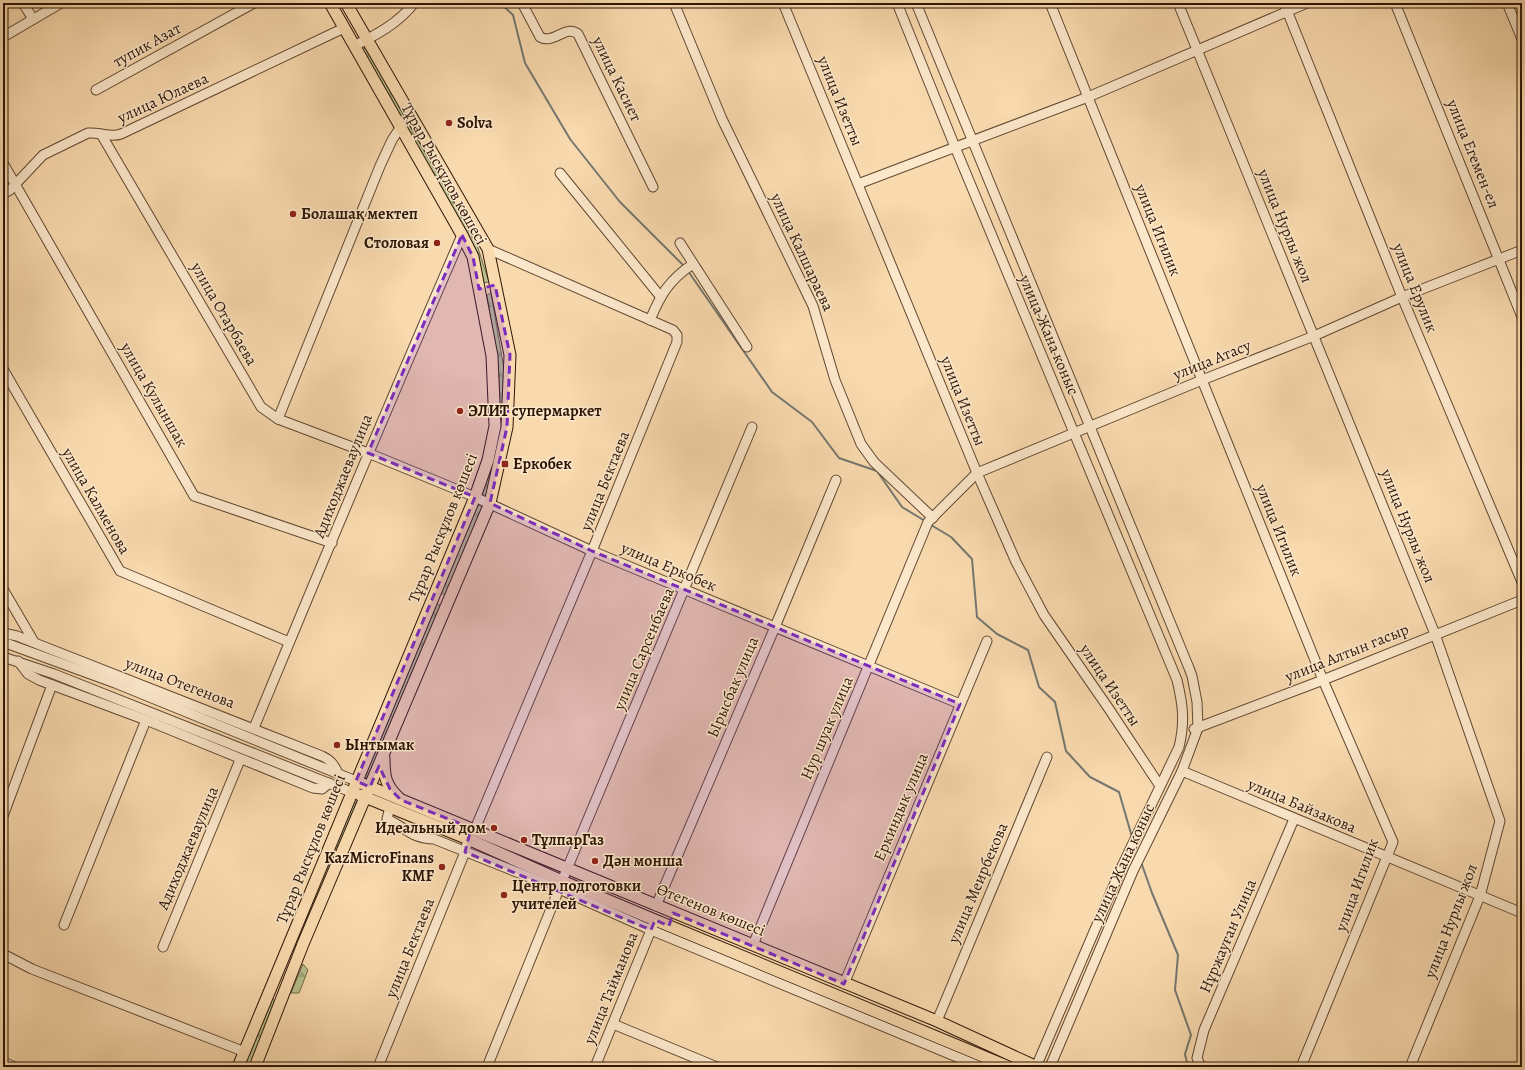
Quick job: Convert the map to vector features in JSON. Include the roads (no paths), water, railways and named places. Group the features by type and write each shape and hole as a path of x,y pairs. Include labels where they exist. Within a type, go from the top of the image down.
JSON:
{"main road":[{"name":"Тұрар Рыскұлов көшесі","path":"238,1067 475,497 488,460 495,426 492,352 472,257 462,235 330,3"},
{"name":"Тұрар Рыскұлов көшесі","path":"255,1067 303,944 490,503 507,427 510,355 488,249 346,3"},
{"path":"479,289 495,285"},
{"path":"434,595 449,601"},
{"path":"384,754 386,780 390,789 401,800"},
{"path":"356,781 368,792"},
{"path":"352,792 368,792"},
{"name":"Өтегенов көшесі","path":"368,792 401,800 475,829 656,906 937,1021 1037,1067"},
{"name":"Өтегенов көшесі","path":"368,792 390,807 468,839 560,885 653,925 669,926 1009,1067"},
{"path":"291,939 303,944"},
{"path":"270,991 283,995"}],"street":[{"path":"23,3 33,19"},
{"path":"3,37 60,3"},
{"name":"тупик Азат","path":"96,90 254,3"},
{"path":"354,46 386,29 408,11 414,3"},
{"name":"улица Касиет","path":"522,3 540,36 544,39 549,39 570,30 575,31 578,34 653,187"},
{"name":"улица Калшараева","path":"674,3 722,119 813,306 835,380 861,444 874,462 930,520"},
{"name":"улица Изетты","path":"783,3 977,473 1016,562 1044,615 1160,786"},
{"name":"улица Жана коныс","path":"897,3 955,147 1176,677 1183,706 1183,732 1179,747 1123,864 1037,1067"},
{"name":"улица Жана коныс","path":"916,3 971,141 1090,426 1188,668 1197,702 1198,728 1182,771 1133,871 1050,1067"},
{"name":"улица Игилик","path":"1050,3 1323,680 1393,842 1301,1067"},
{"name":"улица Нурлы жол","path":"1178,3 1436,634 1500,821 1480,896 1410,1067"},
{"path":"858,184 1088,97 1197,49 1286,7 1307,3"},
{"name":"улица Егемен-ел","path":"1395,3 1522,317"},
{"path":"1507,3 1522,39"},
{"name":"улица Ерулик","path":"1286,7 1402,297 1522,582"},
{"name":"улица Юлаева","path":"3,194 10,190 43,155 88,134 110,136 121,134 344,28"},
{"path":"278,419 380,166 392,140 400,128"},
{"name":"улица Отарбаева","path":"101,134 261,408 278,419 368,453"},
{"name":"улица Кулыншак","path":"3,163 194,496 332,543"},
{"path":"560,172 660,296"},
{"name":"Адиходжаеваулица","path":"254,728 332,543 368,453 462,235"},
{"path":"680,243 747,347"},
{"name":"улица Бектаева","path":"475,829 592,551 677,342 677,335 673,330 488,249"},
{"name":"улица Атасу","path":"930,520 977,473 1202,380 1314,336 1402,297 1522,250"},
{"path":"650,320 660,296 676,276 693,264"},
{"name":"улица Калменова","path":"3,369 120,571 289,642"},
{"name":"улица Сарсенбаева","path":"487,1067 560,885 752,427"},
{"name":"улица Еркобек","path":"368,453 490,503 592,551 960,704"},
{"name":"Ырысбак улица","path":"656,906 836,480"},
{"name":"Нур шуак улица","path":"753,945 930,520"},
{"path":"3,589 34,642"},
{"name":"улица Алтын гасыр","path":"1183,732 1198,728 1323,680 1522,600"},
{"name":"улица Отегенова","path":"3,633 34,642 330,759 338,773"},
{"name":"Еркиндык улица","path":"844,984 986,641"},
{"name":"улица Отегенова","path":"3,642 116,682 356,781"},
{"path":"3,657 18,661 140,707 352,792"},
{"path":"18,661 28,674 52,685 146,720 240,760 313,788 322,789 330,783"},
{"path":"1176,677 1188,668"},
{"path":"3,816 52,685"},
{"path":"64,926 146,720"},
{"name":"улица Меирбекова","path":"937,1021 1047,757"},
{"name":"Адиходжаеваулица","path":"163,947 240,760"},
{"name":"улица Байзакова","path":"1182,771 1387,858 1522,913"},
{"path":"390,807 387,820 396,823 405,831 423,839 434,839 465,852 560,885"},
{"name":"Нұржауған Улица","path":"1201,1067 1197,1058 1204,1030 1294,819"},
{"name":"улица Бектаева","path":"378,1067 465,852 468,839"},
{"path":"669,926 673,913"},
{"path":"653,925 981,1067"},
{"name":"улица Тайманова","path":"595,1067 653,925"},
{"path":"3,954 32,969 245,1052"},
{"path":"613,1024 717,1067"},
{"path":"3,1062 15,1067"}],"waterway":[{"path":"500,3 513,15 525,63 570,139 620,202 684,266"},
{"path":"688,271 772,392 812,422 839,458 877,471 902,507 925,521"},
{"path":"931,525 951,537 972,559 977,617 997,634 1028,650 1039,687 1055,702 1066,751 1090,777 1119,792 1132,837"},
{"path":"1141,862 1152,893 1178,955 1175,990 1191,1035 1185,1054 1188,1067"}],"place":[{"name":"Solva","path":"449,123"},
{"name":"Болашақ мектеп","path":"293,214"},
{"name":"Столовая","path":"437,243"},
{"name":"ЭЛИТ супермаркет","path":"460,411"},
{"name":"Еркобек","path":"505,464"},
{"name":"Ынтымак","path":"337,745"},
{"name":"Идеальный дом","path":"494,828"},
{"name":"ТұлпарГаз","path":"524,840"},
{"name":"Дән монша","path":"595,861"},
{"name":"KazMicroFinans KMF","path":"442,867"},
{"name":"Центр подготовки учителей","path":"504,895"}]}
